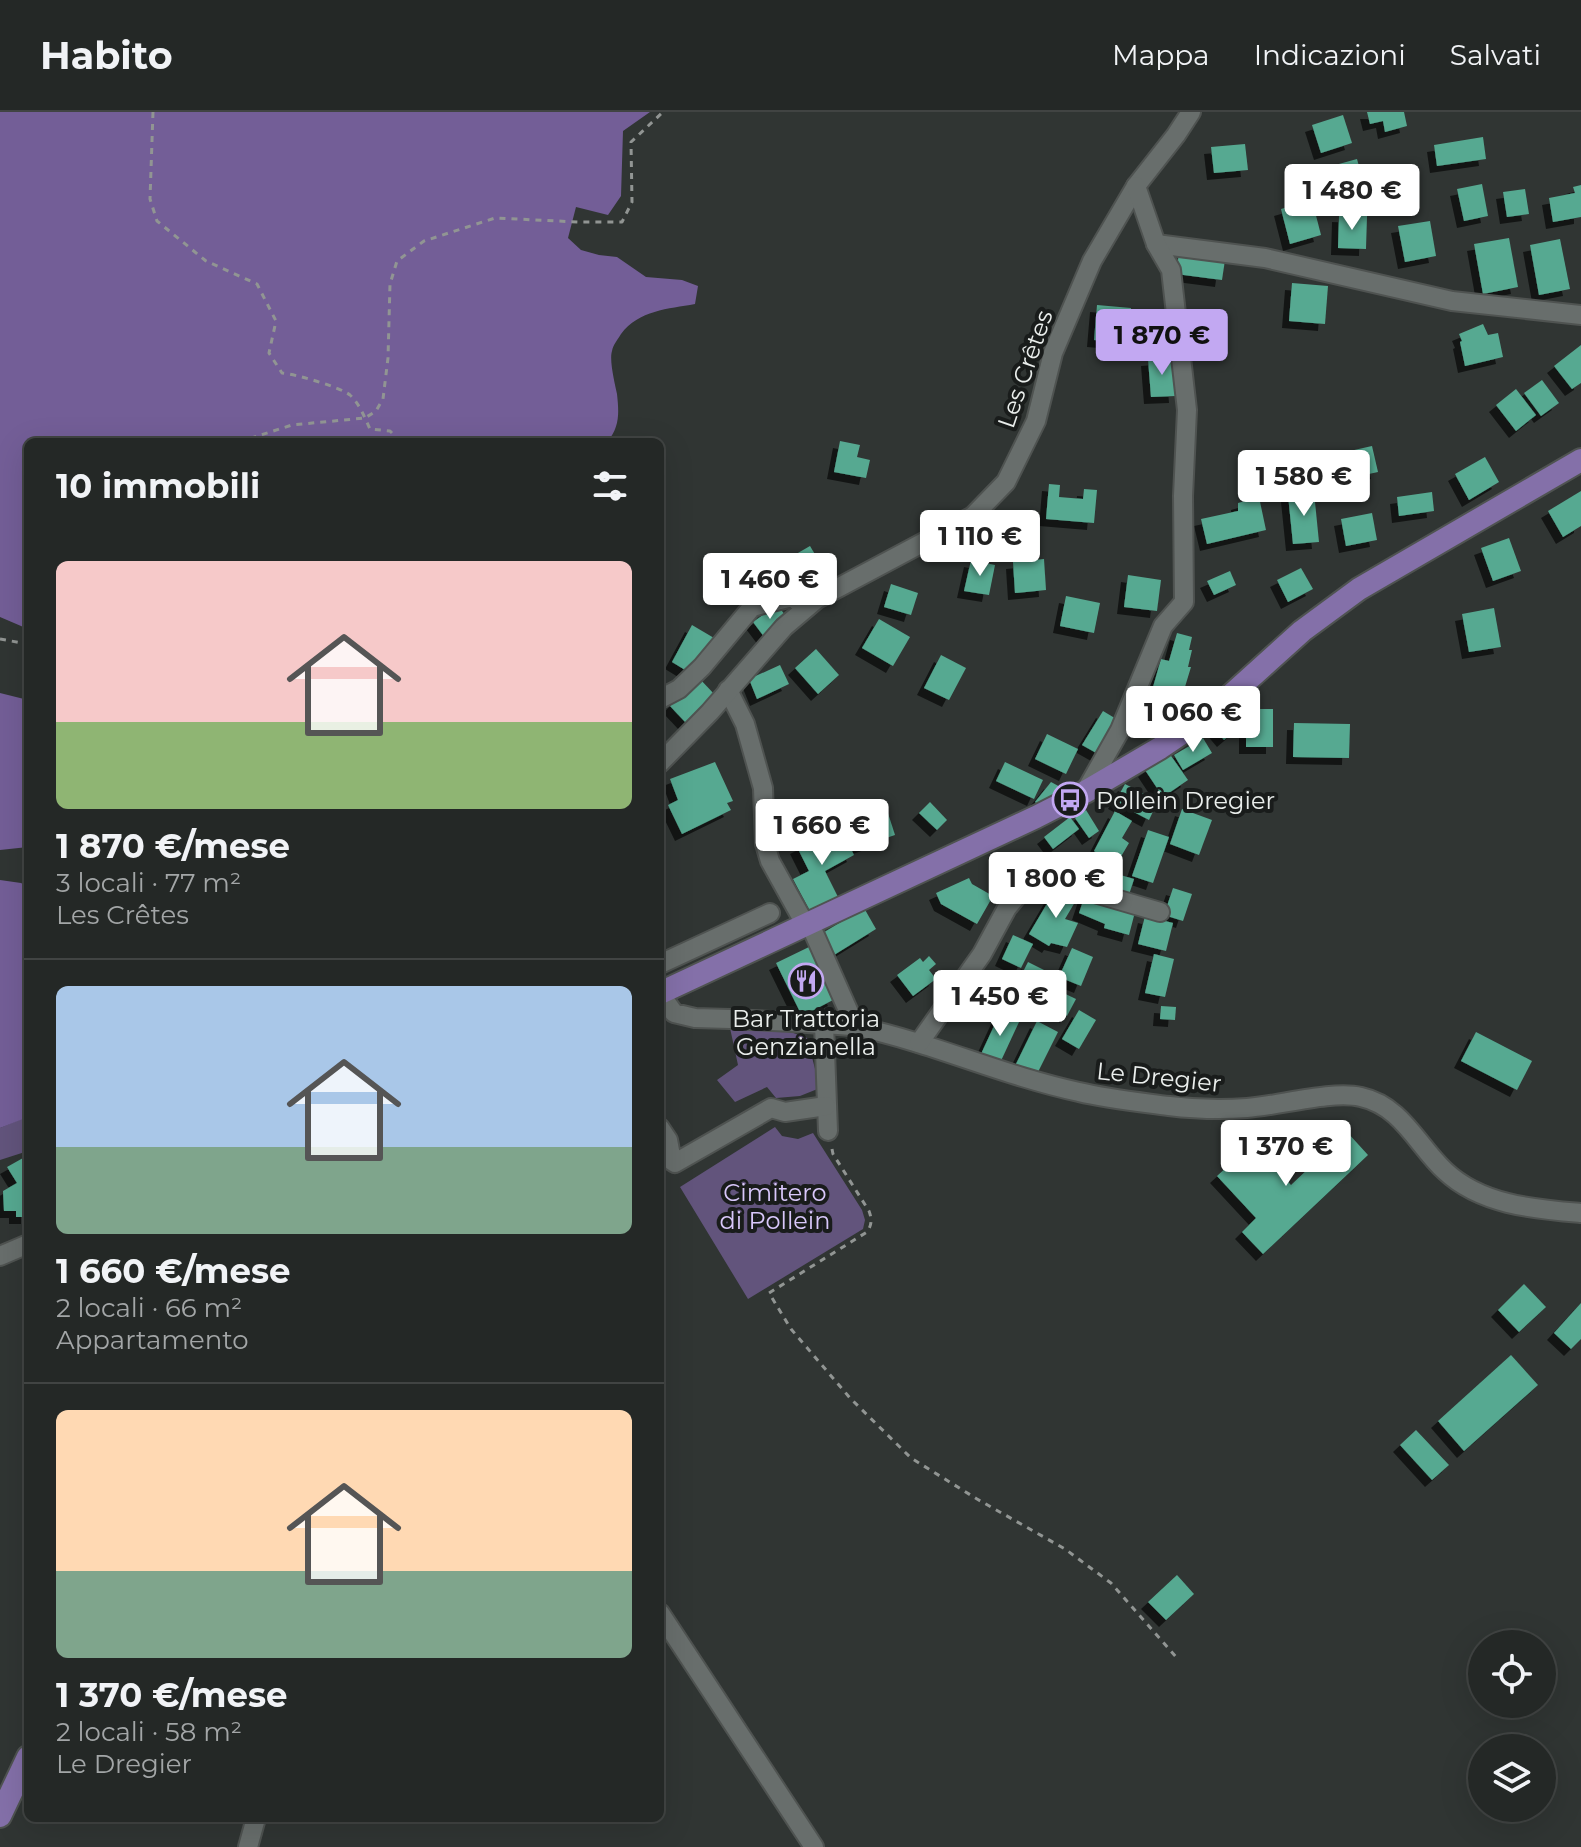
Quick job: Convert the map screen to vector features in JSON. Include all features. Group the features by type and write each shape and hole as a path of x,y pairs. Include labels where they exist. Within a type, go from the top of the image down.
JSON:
{"main road":[{"path":"664,994 732,958 1085,792 1209,715 1302,631 1359,589 1581,460"},
{"path":"0,1816 24,1765"}],"street":[{"name":"Les Crêtes","path":"664,759 710,712 784,627 817,599 973,516 1006,482 1036,421 1053,353 1092,261 1136,186 1191,112"},
{"path":"1085,792 1120,730 1163,626 1184,602 1183,496 1187,410 1171,270 1156,244 1136,186"},
{"path":"1156,244 1265,258 1452,301 1581,315"},
{"path":"664,697 679,689 702,667 752,607 792,597 806,608"},
{"path":"728,690 745,724 763,788 767,853 807,923 855,1026"},
{"path":"919,1043 982,954 1007,908 1022,890 1047,889 1064,877 1081,889 1160,912"},
{"path":"664,962 770,913"},
{"path":"721,936 732,958"},
{"name":"Le Dregier","path":"664,1000 674,1013 695,1018 855,1026 1079,1092 1194,1109 1247,1108 1359,1096 1389,1109 1428,1154 1462,1185 1509,1203 1581,1213"},
{"path":"824,1024 828,1131"},
{"path":"664,1134 675,1163 771,1108 785,1112 826,1106"},
{"path":"0,1256 24,1246"},
{"path":"664,1619 814,1847"},
{"path":"248,1847 255,1822"}],"path":[{"path":"153,112 150,199 157,221 206,261 257,284 276,321 269,353 282,373 298,374 349,395 370,429 390,431 397,438"},
{"path":"251,438 292,425 365,418 376,411 383,399 388,358 390,284 397,261 424,241 495,218 622,222 632,202 631,142 663,112"},
{"path":"0,639 24,643"},
{"path":"828,1131 833,1154 869,1211 870,1227 867,1232 769,1293 791,1329 850,1398 911,1458 1065,1549 1111,1583 1176,1657"}],"green space":[{"path":"730,1028 788,1031 807,1038 820,1088 800,1096 776,1098 767,1087 735,1102 717,1080 738,1065"},
{"path":"24,1118 24,1152 0,1160 0,1128"},
{"name":"Cimitero di Pollein","path":"775,1127 782,1136 798,1139 813,1133 862,1210 865,1220 863,1229 748,1299 680,1187"}],"shaded area":[{"path":"0,112 650,112 623,131 621,196 608,215 576,207 568,238 581,250 617,257 646,277 682,280 698,286 695,304 645,315 628,326 617,340 611,360 618,420 610,438 24,438 24,627 0,617"},
{"path":"0,693 24,699 24,847 0,850"},
{"path":"0,880 24,885 24,1119 0,1128"}],"building":[{"path":"1367,112 1404,112 1407,126 1385,132 1383,121 1370,124"},
{"path":"1343,115 1352,143 1321,153 1312,125"},
{"path":"1483,137 1486,159 1437,166 1434,145"},
{"path":"1245,144 1248,170 1214,173 1211,147"},
{"path":"1357,159 1364,184 1335,192 1328,167"},
{"path":"1482,184 1488,216 1464,221 1457,189"},
{"path":"1581,185 1581,217 1553,222 1549,198 1575,193 1573,187"},
{"path":"1525,189 1529,214 1507,217 1503,192"},
{"path":"1312,200 1321,235 1290,244 1281,209"},
{"path":"1339,215 1367,216 1366,249 1338,248"},
{"path":"1430,221 1436,256 1405,262 1398,226"},
{"path":"1509,238 1518,287 1483,294 1474,244"},
{"path":"1560,239 1570,289 1539,295 1530,245"},
{"path":"1179,253 1225,260 1222,280 1176,274"},
{"path":"1292,283 1328,286 1325,324 1289,321"},
{"path":"1097,305 1131,308 1128,343 1094,340"},
{"path":"1483,324 1488,335 1498,333 1503,357 1465,366 1459,334"},
{"path":"1581,345 1581,383 1572,389 1554,366"},
{"path":"1173,357 1176,396 1151,397 1148,359"},
{"path":"1542,380 1559,403 1541,416 1524,393"},
{"path":"1516,389 1536,415 1516,431 1496,405"},
{"path":"840,441 860,445 857,457 870,460 866,478 834,472"},
{"path":"1372,446 1378,472 1337,481 1332,455"},
{"path":"1485,457 1499,482 1469,500 1455,474"},
{"path":"1049,484 1060,485 1059,497 1083,499 1084,489 1097,490 1094,523 1046,519"},
{"path":"1581,491 1581,526 1563,537 1548,511"},
{"path":"1314,492 1319,542 1293,544 1288,495"},
{"path":"1432,492 1434,511 1399,516 1397,497"},
{"path":"1259,497 1266,530 1207,544 1201,519 1238,511 1238,503"},
{"path":"1372,513 1377,540 1346,546 1341,519"},
{"path":"1509,538 1521,571 1493,581 1481,548"},
{"path":"810,546 819,561 793,577 784,561"},
{"path":"1044,559 1046,590 1015,593 1013,562"},
{"path":"971,560 995,565 989,595 964,591"},
{"path":"1301,568 1313,589 1288,602 1277,580"},
{"path":"1230,571 1236,585 1214,595 1207,581"},
{"path":"1128,575 1161,580 1157,611 1124,607"},
{"path":"891,584 918,593 911,615 884,607"},
{"path":"1066,596 1100,603 1094,633 1060,626"},
{"path":"777,605 786,616 765,638 753,622"},
{"path":"1494,608 1501,647 1469,652 1462,614"},
{"path":"879,619 910,637 893,666 862,648"},
{"path":"692,625 714,638 690,673 672,662"},
{"path":"1177,633 1192,637 1188,667 1191,667 1178,710 1149,701 1161,659 1169,661"},
{"path":"816,649 839,675 818,694 795,668"},
{"path":"941,655 966,668 949,700 924,688"},
{"path":"780,665 789,684 757,699 749,679"},
{"path":"699,678 715,695 686,723 670,706"},
{"path":"1246,709 1273,709 1273,747 1246,747"},
{"path":"1103,711 1118,720 1098,754 1082,745"},
{"path":"1231,711 1243,724 1224,740 1213,727"},
{"path":"1294,723 1350,724 1349,758 1293,757"},
{"path":"1047,734 1078,749 1066,774 1035,759"},
{"path":"1203,738 1212,753 1183,770 1174,755"},
{"path":"1169,753 1188,780 1163,797 1145,770"},
{"path":"715,762 733,801 727,803 731,810 682,834 668,805 678,800 670,779"},
{"path":"1005,762 1043,780 1034,799 996,781"},
{"path":"1051,782 1064,789 1043,809 1035,802"},
{"path":"1125,784 1158,801 1149,820 1115,802"},
{"path":"930,802 947,820 937,830 919,813"},
{"path":"886,807 895,835 857,848 848,820"},
{"path":"1182,809 1212,820 1199,855 1170,844"},
{"path":"1086,810 1099,831 1089,838 1075,818"},
{"path":"1115,811 1132,821 1122,838 1129,843 1116,865 1094,851"},
{"path":"1070,817 1079,829 1053,849 1044,837"},
{"path":"839,825 854,855 825,871 839,899 811,913 793,879 809,871 797,847"},
{"path":"1148,830 1169,837 1153,883 1132,876"},
{"path":"1088,856 1104,868 1089,888 1073,876"},
{"path":"1107,871 1134,879 1128,898 1102,890"},
{"path":"969,878 972,884 993,896 977,924 941,904 936,893"},
{"path":"1058,885 1078,897 1065,919 1078,923 1067,947 1051,943 1049,946 1029,934"},
{"path":"1173,888 1192,894 1183,921 1164,915"},
{"path":"1085,895 1135,912 1129,935 1104,928 1105,924 1079,913"},
{"path":"864,908 876,929 834,955 821,934"},
{"path":"1145,916 1173,923 1166,951 1138,944"},
{"path":"1013,935 1033,944 1021,968 1002,959"},
{"name":"Bar Trattoria Genzianella","path":"809,947 835,999 802,1016 776,963"},
{"path":"1072,948 1093,957 1081,986 1059,977"},
{"path":"1154,954 1174,959 1165,997 1145,993"},
{"path":"929,956 936,964 929,970 936,979 913,996 897,975 920,958 923,962"},
{"path":"1028,962 1048,972 1023,1021 1003,1011"},
{"path":"1055,989 1076,999 1067,1016 1046,1005"},
{"path":"1161,1006 1176,1007 1175,1020 1160,1019"},
{"path":"1079,1010 1096,1020 1079,1049 1062,1039"},
{"path":"1000,1013 1019,1022 1000,1063 981,1054"},
{"path":"1037,1021 1058,1032 1036,1076 1015,1066"},
{"path":"1476,1032 1532,1061 1517,1090 1461,1061"},
{"path":"1347,1132 1368,1155 1263,1254 1242,1232 1256,1218 1217,1176 1253,1143 1291,1185"},
{"path":"24,1160 24,1217 16,1217 16,1211 4,1211 3,1191 17,1183 7,1167"},
{"path":"1524,1284 1546,1307 1519,1332 1498,1310"},
{"path":"1581,1303 1581,1339 1571,1349 1554,1333"},
{"path":"1511,1355 1538,1385 1464,1451 1438,1421"},
{"path":"1416,1430 1449,1465 1432,1480 1400,1445"},
{"path":"1177,1575 1194,1594 1166,1620 1148,1602"}],"place":[{"name":"Pollein Dregier","path":"1070,800"},
{"name":"Bar Trattoria Genzianella","path":"806,981"}]}
